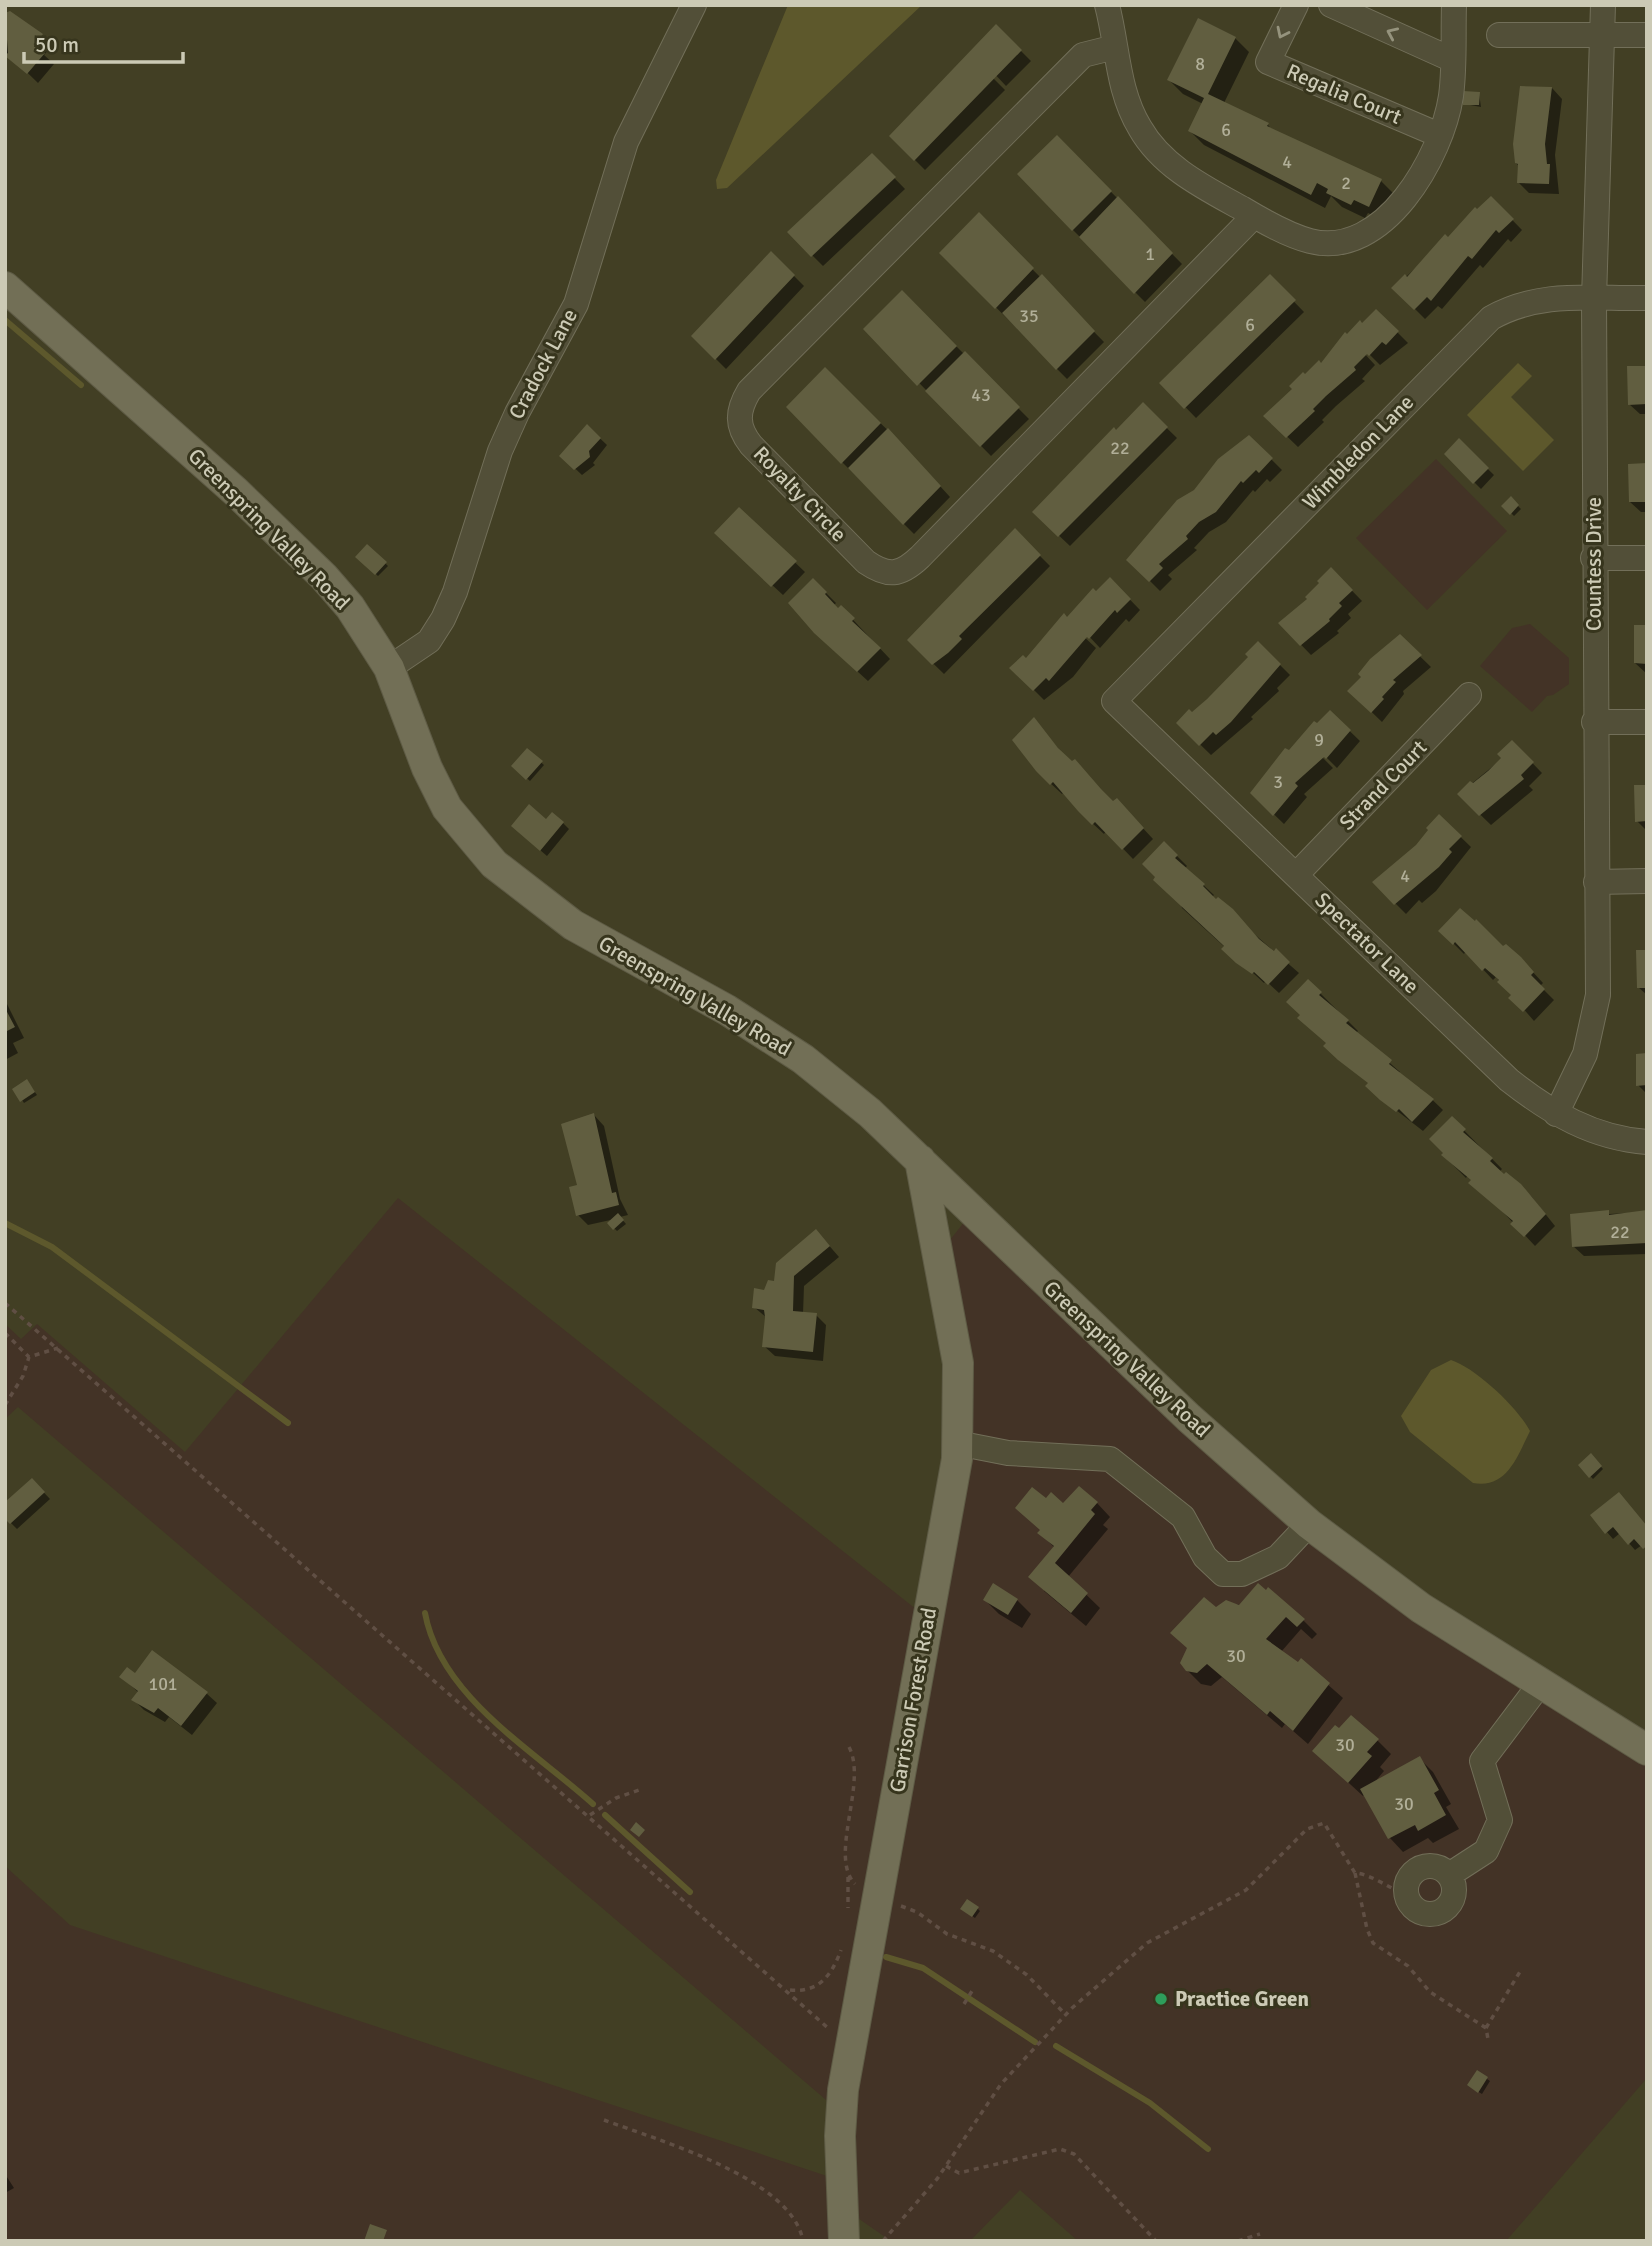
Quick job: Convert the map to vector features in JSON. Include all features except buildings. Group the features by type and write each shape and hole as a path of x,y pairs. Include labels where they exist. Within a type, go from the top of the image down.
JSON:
{"main road":[{"name":"Greenspring Valley Road","path":"5,287 148,412 304,558 350,607 389,668 427,768 447,808 494,864 573,925 727,1010 803,1059 870,1113 1170,1400 1309,1524 1422,1608 1647,1750"},
{"name":"Garrison Forest Road","path":"844,2241 840,2136 843,2090 942,1544 957,1443 958,1363 920,1160"}],"street":[{"name":"Cradock Lane","path":"389,668 429,641 447,610 500,452 517,413 576,304 626,142 694,5"},
{"path":"1107,5 1129,108 1153,148 1196,182 1254,216 1312,242 1332,243 1368,232 1384,223 1416,184 1438,135 1451,97 1454,5"},
{"name":"Regalia Court","path":"1296,5 1268,62 1438,135"},
{"path":"1331,5 1453,60"},
{"name":"Countess Drive","path":"1556,1114 1581,1064 1598,995 1593,558 1594,299 1603,5"},
{"path":"1499,34 1647,35"},
{"name":"Royalty Circle","path":"1115,47 1083,55 749,391 740,407 739,422 751,444 866,562 883,573 898,574 920,557 1254,216"},
{"name":"Wimbledon Lane","path":"1114,701 1491,318 1528,301 1548,298 1647,298"},
{"path":"1593,558 1647,558"},
{"name":"Strand Court","path":"1296,875 1469,695"},
{"name":"Spectator Lane","path":"1114,701 1509,1080 1556,1114 1584,1129 1647,1142"},
{"path":"1594,722 1647,722"},
{"path":"1596,882 1647,881"},
{"path":"957,1443 1008,1453 1110,1459 1183,1517 1205,1557 1223,1574 1242,1574 1278,1557 1309,1524"},
{"path":"1449,1875 1486,1851 1491,1841 1500,1820 1482,1761 1540,1684"},
{"path":"1436,1867 1449,1875 1453,1882 1453,1898 1444,1910 1429,1914 1414,1908 1406,1894 1409,1879 1420,1868 1436,1867"}],"path":[{"path":"5,1303 788,1990 818,2022 837,2034 852,2038"},
{"path":"5,1333 29,1357"},
{"path":"29,1357 58,1348"},
{"path":"5,1405 23,1376 29,1357"},
{"path":"847,1918 848,1876 845,1858 852,1811 853,1755 849,1747"},
{"path":"590,1815 616,1798 642,1789"},
{"path":"883,2241 946,2166 1001,2084 1066,2014 1147,1943 1246,1889 1307,1829 1324,1824 1355,1873 1367,1929 1373,1943 1408,1966 1430,1992 1486,2028"},
{"path":"1355,1873 1364,1874 1388,1889 1406,1894"},
{"path":"848,1876 857,1886"},
{"path":"897,1904 917,1912 947,1934 993,1951 1027,1975 1066,2014"},
{"path":"788,1990 808,1989 832,1974 844,1941"},
{"path":"1488,2039 1486,2028 1521,1970"},
{"path":"964,2004 972,1991"},
{"path":"604,2120 744,2175 783,2206 803,2241"},
{"path":"946,2166 959,2173 1060,2149 1074,2154 1156,2241"},
{"path":"1238,2241 1260,2234"}],"shaded area":[{"path":"788,5 922,5 727,188 717,189 716,180"},
{"path":"1518,363 1532,376 1511,397 1554,440 1523,471 1467,415"},
{"path":"1436,459 1507,531 1427,610 1356,538"},
{"path":"1530,624 1569,658 1569,684 1547,696 1532,712 1480,666 1512,628"},
{"path":"398,1198 936,1625 950,1240 965,1221 1180,1427 1647,1763 1647,2078 1506,2241 1078,2241 1020,2190 970,2241 891,2241 833,2201 833,2241 5,2241 5,1866 70,1925 830,2177 832,2105 18,1407 5,1419 5,1324 21,1339 37,1324 185,1452"},
{"path":"1451,1360 1472,1371 1495,1390 1516,1411 1530,1431 1509,1469 1503,1476 1485,1484 1473,1483 1410,1432 1401,1416 1431,1370"}],"waterway":[{"path":"5,320 81,385"},
{"path":"5,1223 52,1247 288,1423"},
{"path":"425,1613 434,1643 449,1670 469,1696 517,1742 593,1804"},
{"path":"605,1815 690,1892"},
{"path":"886,1957 923,1968 1035,2042"},
{"path":"1056,2046 1150,2103 1208,2149"}],"place":[{"name":"Practice Green","path":"1161,1999"}]}
